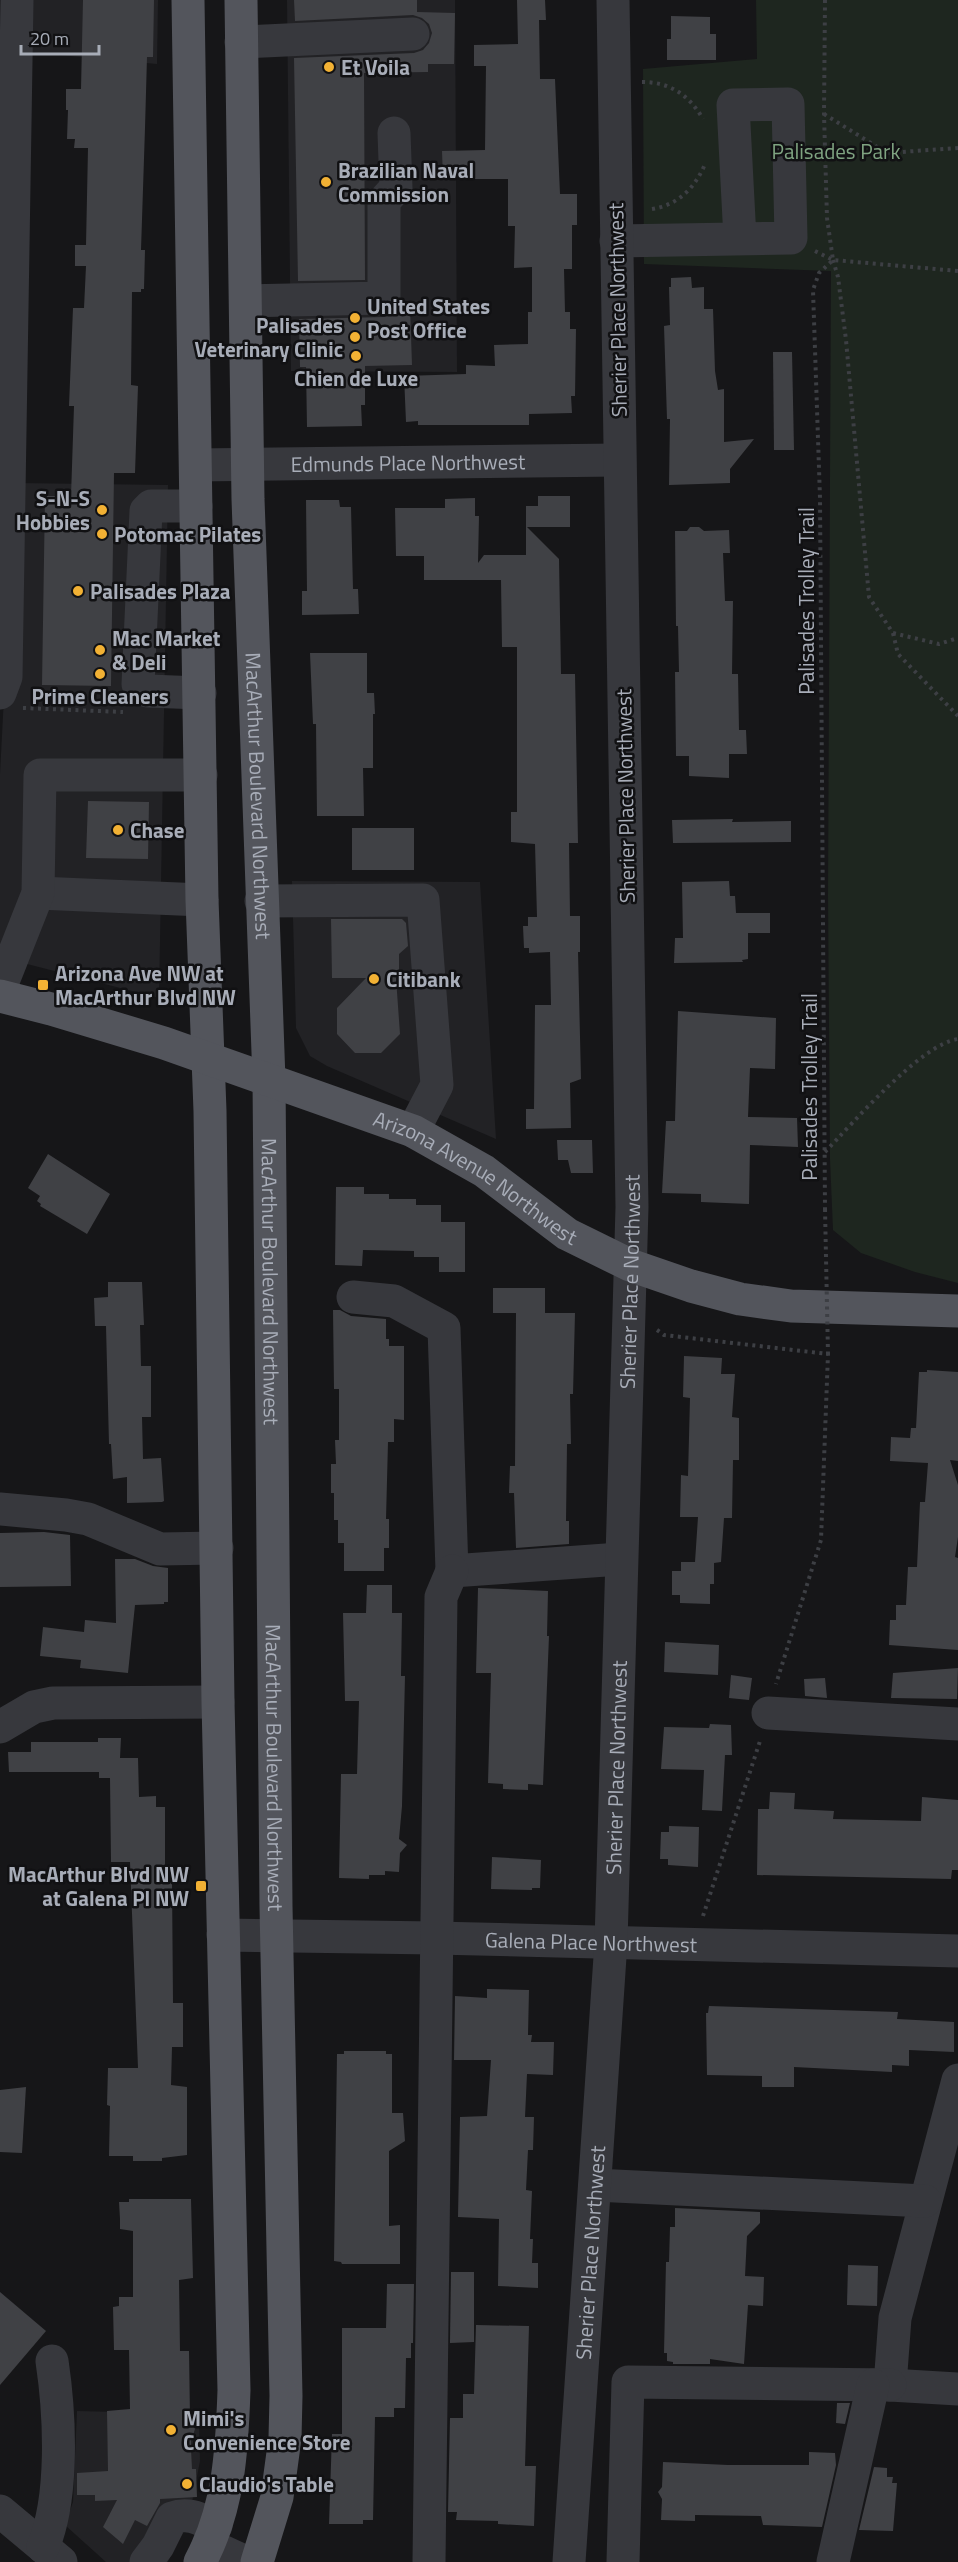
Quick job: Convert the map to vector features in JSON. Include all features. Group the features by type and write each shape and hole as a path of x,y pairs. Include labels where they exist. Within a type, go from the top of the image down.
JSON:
{"main road":[{"path":"188,0 202,900 210,1111 218,1702 234,2390 230,2471 208,2544"},
{"name":"MacArthur Boulevard Northwest","path":"241,0 247,465 269,1080 276,1936 286,2424 277,2497 257,2562"},
{"name":"Arizona Avenue Northwest","path":"0,996 164,1043 413,1131 484,1171 559,1229 630,1265 691,1286 767,1303 817,1307 958,1311"}],"street":[{"path":"0,693 6,677 17,0"},
{"name":"Sherier Place Northwest","path":"569,2562 611,1942 620,1559 632,1207 613,0"},
{"path":"242,42 413,34"},
{"path":"616,241 740,239 791,238 788,104 733,105 740,239"},
{"path":"246,301 384,298 384,201 396,188 394,133"},
{"name":"Edmunds Place Northwest","path":"196,465 619,460"},
{"path":"196,506 151,506 146,511 138,684 142,689 148,691 200,693"},
{"path":"0,989 38,893 40,775 201,775"},
{"path":"38,893 202,900"},
{"path":"261,901 423,900 437,1085 413,1131"},
{"path":"353,1297 394,1301 444,1328 452,1571 441,1597 429,2562"},
{"path":"0,1509 88,1519 160,1550 217,1548"},
{"path":"452,1571 620,1559"},
{"path":"0,1727 34,1707 53,1703 218,1702"},
{"path":"768,1713 958,1724"},
{"name":"Galena Place Northwest","path":"223,1935 611,1942 958,1952"},
{"path":"833,2562 881,2385 895,2318 958,2080"},
{"path":"595,2185 925,2201"},
{"path":"48,2556 55,2511 56,2485 57,2391 52,2361"},
{"path":"623,2562 628,2382 881,2385 958,2389"},
{"path":"0,2511 48,2556"},
{"path":"146,2562 158,2546 172,2518 184,2514 191,2515 208,2544 246,2562"}],"path":[{"path":"825,0 824,114 827,218 846,340 869,597 893,633 898,654 958,716"},
{"path":"638,82 666,84 676,89 696,108 707,130"},
{"path":"824,114 887,153 958,148"},
{"path":"651,209 666,206 688,192 702,171 708,155"},
{"path":"833,260 958,271"},
{"name":"Palisades Trolley Trail","path":"701,1923 821,1540 828,1353 820,498 813,290 819,273 833,260"},
{"path":"893,633 939,644 958,638"},
{"path":"45,709 132,712"},
{"path":"825,1152 896,1078 946,1041 958,1039"},
{"path":"651,1326 664,1335 828,1353"}],"shaded area":[{"path":"28,0 158,0 157,64 27,52"},
{"path":"287,0 455,0 457,372 291,371"},
{"path":"15,483 168,485 159,998 0,957 0,774"},
{"path":"292,881 480,882 496,1139 327,1066 310,1056 296,1028"},
{"path":"77,2411 199,2414 200,2461 192,2502 168,2562 106,2562 65,2525 73,2502"}],"green space":[{"name":"Palisades Park","path":"756,0 958,0 958,1283 915,1272 861,1253 833,1230 830,1159 828,895 831,271 644,264 643,69 757,59"}],"building":[{"path":"83,0 154,0 153,57 147,57 141,250 145,250 144,289 141,289 141,292 132,292 131,385 138,386 135,473 114,473 111,686 42,685 45,496 71,496 74,406 69,406 73,308 84,308 86,266 75,266 75,245 86,245 88,148 74,148 75,139 67,139 68,110 66,110 66,89 81,89"},
{"path":"294,0 417,0 417,12 455,13 454,64 428,64 428,72 364,73 365,280 298,281 294,58 414,53 423,50 429,43 432,33 429,24 413,15 295,21"},
{"path":"517,0 545,0 546,20 539,20 540,79 555,79 560,194 577,194 577,225 572,225 572,269 564,269 565,312 570,312 570,329 576,329 575,396 571,396 572,413 529,414 529,425 418,425 418,421 406,422 404,376 466,374 466,365 495,366 494,345 528,344 528,312 532,312 532,267 514,268 515,226 508,226 508,179 443,179 442,151 485,150 486,66 474,66 474,45 518,44"},
{"path":"671,16 710,17 710,34 716,34 716,60 667,60 667,39 671,39"},
{"path":"691,277 692,288 704,287 704,309 713,309 715,371 718,390 724,389 724,442 754,439 730,469 730,483 669,485 670,419 667,419 664,326 670,325 669,287 671,287 671,278"},
{"path":"410,306 412,365 365,366 365,405 361,405 362,426 307,427 306,367 300,367 299,319 384,317 394,314 401,307"},
{"path":"773,352 792,352 794,450 774,450"},
{"path":"538,496 570,496 570,527 527,527 559,559 561,674 575,674 578,843 569,843 570,916 580,916 580,952 578,952 581,1079 570,1083 571,1128 526,1129 526,1109 534,1109 535,1005 551,1005 550,952 529,953 529,948 524,948 523,926 528,926 528,917 537,917 535,844 511,842 511,812 517,812 517,647 502,647 501,580 424,580 424,556 396,556 395,508 445,508 445,499 475,498 475,516 479,516 478,563 484,555 526,555 526,506 538,506"},
{"path":"306,500 339,500 340,507 351,507 353,589 358,589 359,614 302,615 302,591 307,591"},
{"path":"690,527 699,527 704,531 729,530 730,553 723,553 725,601 733,601 732,674 738,674 739,730 746,730 747,754 729,754 729,778 689,776 689,756 676,756 675,672 679,672 675,531 687,531"},
{"path":"310,653 367,653 367,693 374,693 375,714 373,714 373,768 363,768 364,816 317,816 316,724 313,724"},
{"name":"Chase","path":"88,801 149,802 148,859 86,858"},
{"path":"733,819 732,822 791,821 791,842 673,843 672,820"},
{"path":"352,828 414,828 414,870 352,870"},
{"path":"729,881 730,896 735,896 736,913 770,913 770,933 748,933 748,959 742,960 743,962 674,963 675,938 683,938 682,882"},
{"path":"331,919 402,919 406,923 408,946 399,954 399,977 396,978 400,1034 381,1053 355,1053 337,1034 337,1008 366,978 332,978"},
{"path":"678,1011 776,1018 775,1069 750,1068 748,1117 797,1118 798,1147 750,1145 749,1204 701,1202 701,1194 662,1193 666,1121 675,1121"},
{"path":"557,1140 592,1140 593,1173 571,1173 568,1160 558,1160"},
{"path":"48,1154 110,1194 87,1234 40,1206 41,1204 37,1201 40,1196 28,1188"},
{"path":"336,1187 364,1187 364,1194 389,1194 389,1199 416,1199 416,1205 441,1205 441,1222 465,1222 465,1272 439,1272 439,1257 414,1257 414,1251 363,1250 362,1266 335,1265"},
{"path":"108,1282 142,1282 144,1325 140,1325 141,1366 151,1366 151,1417 142,1417 143,1459 161,1458 164,1501 162,1502 127,1503 127,1477 113,1479 111,1444 109,1444 106,1326 95,1326 94,1298 108,1297"},
{"path":"493,1288 545,1288 545,1313 575,1313 573,1394 570,1394 571,1444 567,1444 566,1521 569,1521 569,1544 516,1548 514,1493 509,1493 510,1466 515,1466 516,1313 493,1313"},
{"path":"333,1310 340,1310 351,1316 386,1319 386,1339 389,1339 389,1346 404,1346 404,1420 394,1419 394,1442 388,1442 386,1519 389,1519 389,1548 384,1548 384,1571 344,1571 344,1543 338,1543 338,1520 334,1520 334,1493 331,1493 331,1464 336,1464 335,1440 339,1440 339,1389 334,1389"},
{"path":"684,1356 722,1358 721,1374 735,1374 732,1417 739,1418 739,1460 733,1460 732,1518 724,1518 721,1562 714,1563 714,1584 710,1584 710,1604 680,1603 680,1595 672,1595 672,1571 681,1571 681,1562 695,1562 698,1517 680,1517 681,1475 688,1476 690,1398 683,1397"},
{"path":"927,1370 958,1372 958,1461 950,1460 958,1485 958,1537 955,1557 958,1558 958,1650 889,1645 890,1620 896,1620 896,1605 906,1605 908,1567 917,1567 920,1502 925,1502 928,1463 890,1461 891,1437 910,1438 911,1428 916,1428 919,1372 927,1372"},
{"path":"44,1532 70,1535 71,1586 0,1587 0,1533"},
{"path":"115,1559 135,1559 153,1566 168,1568 168,1602 135,1605 128,1673 80,1668 81,1660 40,1656 43,1627 84,1632 85,1620 116,1623"},
{"path":"367,1585 392,1585 392,1613 402,1613 401,1676 405,1676 399,1839 407,1845 400,1853 399,1872 385,1871 385,1875 369,1875 369,1879 339,1878 341,1774 357,1774 359,1701 345,1701 343,1613 366,1613"},
{"path":"478,1588 548,1591 547,1636 549,1636 543,1785 528,1784 528,1790 503,1789 503,1784 488,1783 491,1673 476,1673"},
{"path":"665,1642 719,1645 718,1675 664,1672"},
{"path":"958,1668 957,1699 891,1698 893,1673"},
{"path":"731,1675 752,1678 749,1700 729,1698"},
{"path":"825,1678 827,1698 805,1696 804,1679"},
{"path":"710,1724 731,1725 732,1755 725,1755 722,1811 702,1810 704,1770 661,1769 664,1727 709,1728"},
{"path":"98,1738 121,1738 120,1758 138,1758 139,1797 156,1796 156,1807 165,1807 165,1880 172,1880 173,2003 183,2003 183,2047 172,2047 171,2085 187,2087 187,2155 162,2158 162,2161 133,2161 133,2156 109,2156 108,2068 138,2068 130,1862 111,1862 110,1778 99,1778 99,1772 9,1772 8,1752 31,1752 31,1742 98,1742"},
{"path":"770,1792 795,1793 794,1809 834,1811 833,1819 921,1821 922,1797 958,1800 958,1870 952,1870 951,1879 757,1875 758,1809 769,1809"},
{"path":"669,1826 699,1827 698,1867 668,1865 668,1859 660,1859 661,1832 669,1832"},
{"path":"492,1857 541,1860 540,1888 532,1888 532,1890 491,1889"},
{"path":"487,1989 529,1990 528,2035 532,2035 531,2042 554,2042 553,2075 527,2074 525,2117 534,2117 533,2150 528,2150 526,2190 532,2191 530,2239 533,2239 532,2263 538,2263 538,2288 498,2286 499,2219 458,2217 460,2117 487,2116 491,2060 454,2060 455,1996 487,1998"},
{"path":"709,2006 898,2012 897,2019 954,2022 954,2052 909,2050 909,2066 892,2065 892,2072 794,2067 794,2087 762,2087 762,2076 707,2075 706,2013 708,2013"},
{"path":"344,2051 386,2051 386,2054 392,2054 392,2113 403,2113 405,2141 389,2151 389,2226 400,2225 400,2264 342,2264 334,2261 337,2054 344,2054"},
{"path":"26,2087 22,2153 0,2152 0,2090"},
{"path":"129,2199 191,2199 193,2278 179,2280 180,2351 189,2351 190,2418 195,2429 191,2441 192,2469 196,2469 197,2497 160,2499 147,2526 135,2520 123,2544 103,2527 117,2500 95,2501 95,2495 77,2495 77,2473 108,2471 107,2411 130,2409 129,2350 114,2350 113,2307 119,2306 119,2297 133,2297 133,2231 120,2229 119,2202 129,2202"},
{"path":"675,2208 760,2212 760,2223 747,2236 745,2276 764,2277 763,2306 748,2305 744,2364 710,2359 710,2364 673,2364 667,2361 667,2353 664,2353 666,2262 669,2262 670,2227 675,2227"},
{"path":"848,2265 878,2266 877,2306 847,2305"},
{"path":"451,2272 474,2272 474,2342 450,2343"},
{"path":"387,2284 414,2284 413,2343 411,2343 411,2358 406,2358 405,2408 394,2408 394,2417 375,2417 373,2520 363,2520 363,2524 329,2524 332,2434 342,2434 342,2328 386,2328"},
{"path":"0,2292 46,2331 0,2385"},
{"path":"476,2325 529,2326 525,2466 536,2466 534,2526 498,2524 498,2521 456,2520 457,2512 448,2512 450,2418 463,2418 463,2394 474,2394"},
{"path":"837,2403 850,2403 845,2424 836,2423"},
{"path":"809,2452 835,2453 836,2465 822,2527 763,2525 761,2516 695,2515 695,2521 661,2520 662,2499 658,2492 662,2487 663,2462 809,2465"},
{"path":"874,2467 887,2468 887,2477 893,2477 892,2483 897,2483 893,2531 859,2530"}],"place":[{"name":"Et Voila","path":"329,67"},
{"name":"Brazilian Naval Commission","path":"326,182"},
{"name":"United States Post Office","path":"355,318"},
{"name":"Palisades Veterinary Clinic","path":"355,337"},
{"name":"Chien de Luxe","path":"356,356"},
{"name":"S-N-S Hobbies","path":"102,510"},
{"name":"Potomac Pilates","path":"102,534"},
{"name":"Palisades Plaza","path":"78,591"},
{"name":"Mac Market & Deli","path":"100,650"},
{"name":"Prime Cleaners","path":"100,674"},
{"name":"Chase","path":"118,830"},
{"name":"Citibank","path":"374,979"},
{"name":"Arizona Ave NW at MacArthur Blvd NW","path":"43,985"},
{"name":"MacArthur Blvd NW at Galena Pl NW","path":"201,1886"},
{"name":"Mimi's Convenience Store","path":"171,2430"},
{"name":"Claudio's Table","path":"187,2484"}]}
